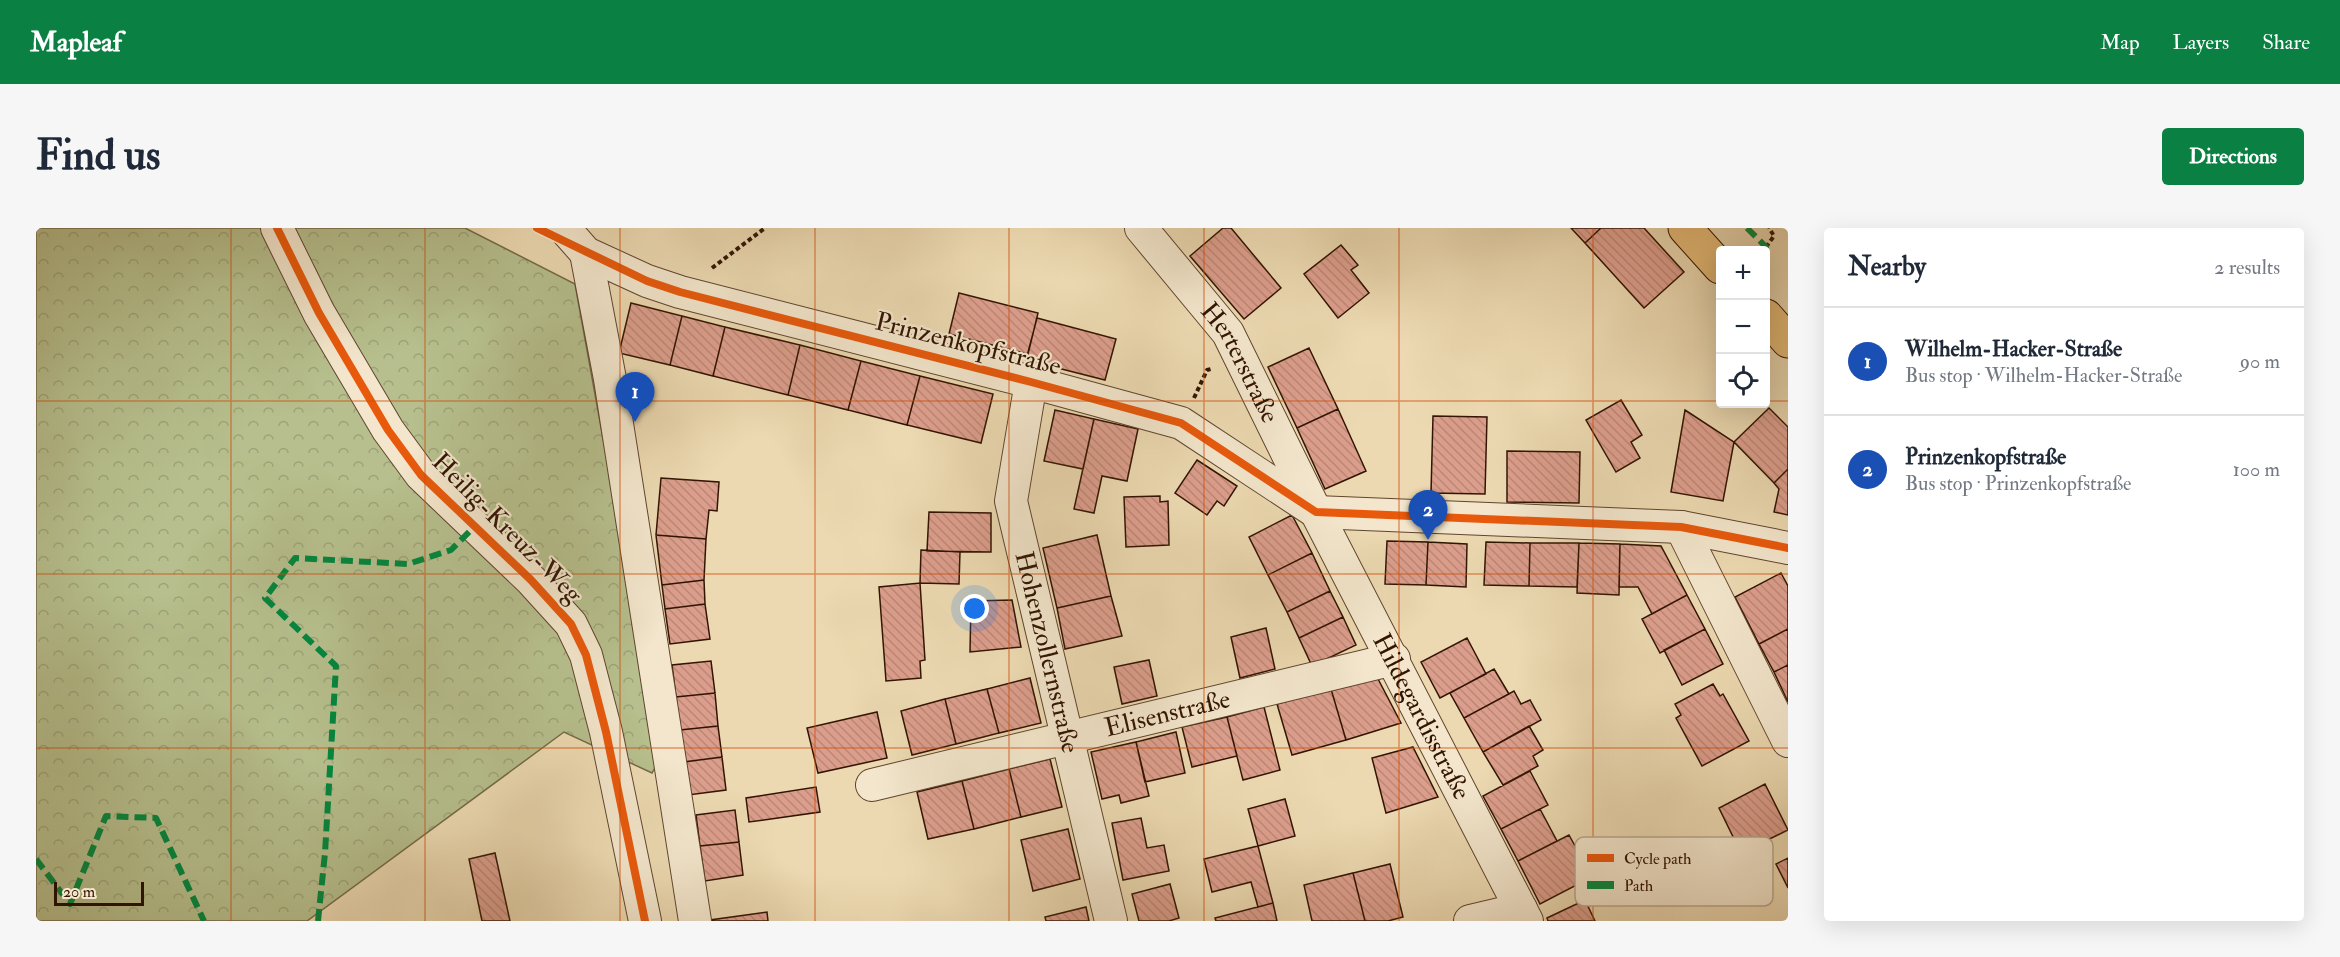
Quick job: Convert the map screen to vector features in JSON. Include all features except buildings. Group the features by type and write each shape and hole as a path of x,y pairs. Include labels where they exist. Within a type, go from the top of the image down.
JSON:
{"main road":[{"path":"1685,228 1716,263"},
{"path":"1770,320 1788,340"}],"street":[{"name":"Heilig-Kreuz-Weg","path":"277,228 319,313 388,430 421,475 531,580 571,624 586,655 606,732 645,921"},
{"path":"564,228 586,253 610,379 695,921"},
{"name":"Herterstraße","path":"1146,230 1180,278 1228,333 1316,512"},
{"name":"Prinzenkopfstraße","path":"586,253 647,281 680,292 1181,423 1316,512"},
{"name":"Hohenzollernstraße","path":"1031,382 1011,501 1111,921"},
{"path":"1316,512 1681,526 1788,548"},
{"name":"Hildegardisstraße","path":"1316,512 1394,659 1524,915"},
{"path":"1681,526 1788,741"},
{"name":"Elisenstraße","path":"872,785 1394,659"},
{"path":"1470,921 1524,915"}],"path":[{"path":"680,292 765,228"},
{"path":"1767,246 1774,236 1769,228"},
{"path":"1181,423 1207,370 1239,356"}],"green space":[{"path":"36,228 465,228 575,284 661,758 652,773 564,732 307,921 36,921"}],"marked path":[{"path":"1747,228 1765,246"},
{"path":"318,921 325,853 336,666 265,598 295,558 408,564 451,550 475,526"},
{"path":"36,859 70,904 106,816 156,818 204,921"}],"cycle path":[{"path":"277,228 319,313 388,430 421,475 531,580 571,624 586,655 606,732 645,921"},
{"path":"537,228 647,281 680,292 1181,423 1316,512 1681,527 1788,548"}],"place":[{"name":"Wilhelm-Hacker-Straße","path":"635,422"},
{"name":"Prinzenkopfstraße","path":"1428,540"}]}
